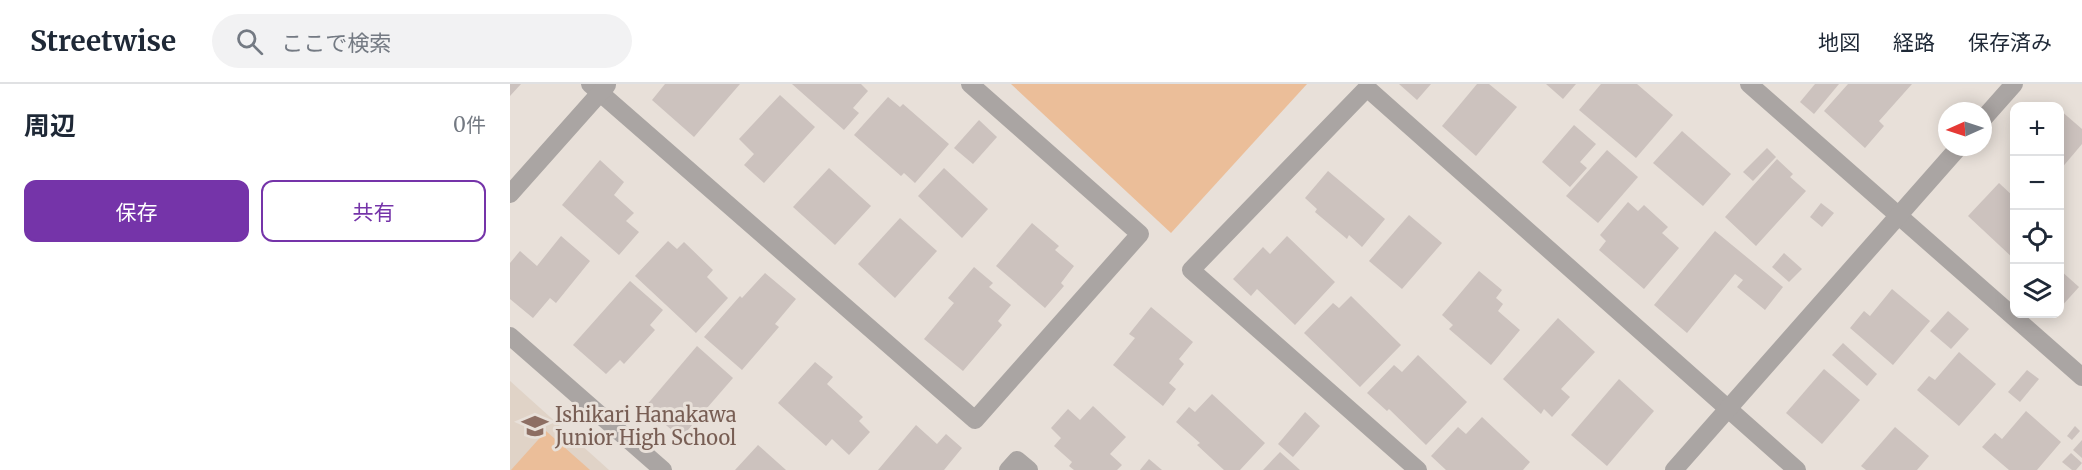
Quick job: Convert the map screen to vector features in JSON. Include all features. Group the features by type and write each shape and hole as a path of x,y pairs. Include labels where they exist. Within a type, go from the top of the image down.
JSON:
{"street":[{"path":"510,194 599,87 975,420 1140,234 970,84"},
{"path":"1749,84 2082,376"},
{"path":"1992,110 2014,84"},
{"path":"1418,470 1191,270 1366,88 1797,470"},
{"path":"1674,470 1951,156"},
{"path":"510,336 663,470"},
{"path":"1008,470 1017,460 1029,470"}],"shaded area":[{"path":"1011,84 1307,84 1171,233"},
{"name":"Ishikari Hanakawa Junior High School","path":"510,381 609,470 510,470"},
{"path":"546,431 590,470 511,470"}],"building":[{"path":"510,84 521,84 510,96"},
{"path":"665,84 740,84 694,137 652,100"},
{"path":"792,84 861,84 868,91 853,108 859,113 844,130"},
{"path":"1399,84 1431,84 1417,100"},
{"path":"1477,84 1489,84 1517,107 1476,156 1442,126"},
{"path":"1546,84 1576,84 1563,99"},
{"path":"1601,84 1637,84 1673,115 1636,158 1579,110"},
{"path":"1815,84 1839,84 1814,114 1800,102"},
{"path":"1848,84 1912,84 1879,121 1884,126 1865,148 1824,111"},
{"path":"780,95 815,127 764,183 744,165 754,154 739,139"},
{"path":"888,97 900,107 903,104 949,144 915,183 904,173 901,176 854,135"},
{"path":"2064,113 2082,129 2082,144 2064,165"},
{"path":"979,120 997,137 973,164 954,148"},
{"path":"1574,125 1596,144 1580,162 1587,168 1570,187 1542,162"},
{"path":"1682,131 1731,174 1703,206 1653,163"},
{"path":"1767,148 1776,157 1753,181 1743,172"},
{"path":"1607,150 1638,177 1598,223 1566,196"},
{"path":"1777,159 1793,174 1790,177 1806,191 1756,246 1725,217"},
{"path":"600,160 624,182 614,195 634,213 626,221 639,232 619,255 562,205"},
{"path":"829,168 871,206 835,245 793,207"},
{"path":"944,168 988,209 962,238 918,196"},
{"path":"1328,171 1385,219 1362,247 1349,235 1347,239 1315,212 1317,209 1305,198"},
{"path":"1999,183 2010,193 2010,255 1968,216"},
{"path":"1628,202 1638,211 1644,205 1668,227 1662,233 1679,248 1644,289 1599,250 1606,241 1600,235"},
{"path":"1821,203 1834,213 1822,227 1810,217"},
{"path":"1409,215 1442,243 1402,289 1369,261"},
{"path":"900,218 937,251 895,298 858,264"},
{"path":"1032,223 1059,246 1055,250 1074,266 1061,283 1064,286 1045,308 996,266"},
{"path":"1715,231 1783,287 1765,310 1737,287 1743,280 1735,274 1687,333 1654,305"},
{"path":"561,236 590,261 556,303 550,298 533,318 510,299 510,263 520,251 537,266"},
{"path":"1287,236 1335,282 1295,325 1257,289 1251,296 1233,279 1263,247 1270,254"},
{"path":"668,241 677,249 684,242 713,270 707,277 728,298 696,333 635,276"},
{"path":"1784,253 1802,269 1789,282 1772,267"},
{"path":"974,267 993,283 989,287 1011,305 998,321 1002,325 963,371 924,339 954,303 948,298"},
{"path":"1479,271 1502,290 1496,298 1503,304 1498,311 1520,330 1491,365 1449,329 1453,325 1442,315"},
{"path":"765,273 796,299 775,324 779,327 742,370 704,337 740,296 742,298"},
{"path":"2064,274 2079,287 2064,304"},
{"path":"630,281 663,310 650,325 655,330 624,364 620,360 606,374 573,345"},
{"path":"1892,289 1930,321 1893,365 1850,328 1864,311 1870,316"},
{"path":"1351,296 1401,345 1360,387 1304,333 1333,303 1339,308"},
{"path":"1151,307 1193,342 1179,359 1184,364 1169,383 1176,389 1163,406 1113,365 1135,338 1129,334"},
{"path":"1948,311 1969,329 1951,349 1930,331"},
{"path":"1558,318 1595,352 1561,389 1570,397 1552,417 1544,409 1541,414 1503,379"},
{"path":"1843,343 1877,374 1867,386 1832,355"},
{"path":"697,346 733,378 681,438 645,407"},
{"path":"1959,352 1996,384 1959,426 1917,390 1929,376 1935,380"},
{"path":"1418,355 1467,402 1426,445 1389,409 1387,411 1367,393 1394,365 1402,372"},
{"path":"815,362 833,377 827,384 863,417 859,421 870,432 849,455 832,439 826,446 778,403"},
{"path":"1824,369 1860,400 1822,444 1786,413"},
{"path":"2027,370 2039,379 2020,402 2008,392"},
{"path":"1619,379 1654,411 1607,466 1571,435"},
{"path":"1212,394 1265,443 1240,470 1224,470 1197,445 1200,443 1176,422 1189,407 1195,412"},
{"path":"1093,406 1126,437 1110,454 1122,465 1117,470 1074,470 1069,466 1072,462 1054,446 1061,438 1051,428 1068,409 1080,420"},
{"path":"2026,411 2061,442 2037,470 2009,470 1982,447 1995,433 2002,439"},
{"path":"1305,412 1320,426 1293,457 1278,444"},
{"path":"1482,417 1530,462 1523,470 1446,470 1431,456 1458,427 1466,434"},
{"path":"916,425 937,444 946,434 962,448 944,470 878,470"},
{"path":"2075,426 2080,431 2072,440 2067,436"},
{"path":"1895,427 1929,456 1917,470 1866,470 1861,466"},
{"path":"2082,440 2082,458 2073,450"},
{"path":"758,445 786,470 735,470"},
{"path":"1280,452 1300,470 1263,470"},
{"path":"2071,453 2082,463 2076,470 2072,470 2062,462"},
{"path":"1149,459 1162,470 1140,470"}],"place":[{"name":"Ishikari Hanakawa Junior High School","path":"535,426"}]}
